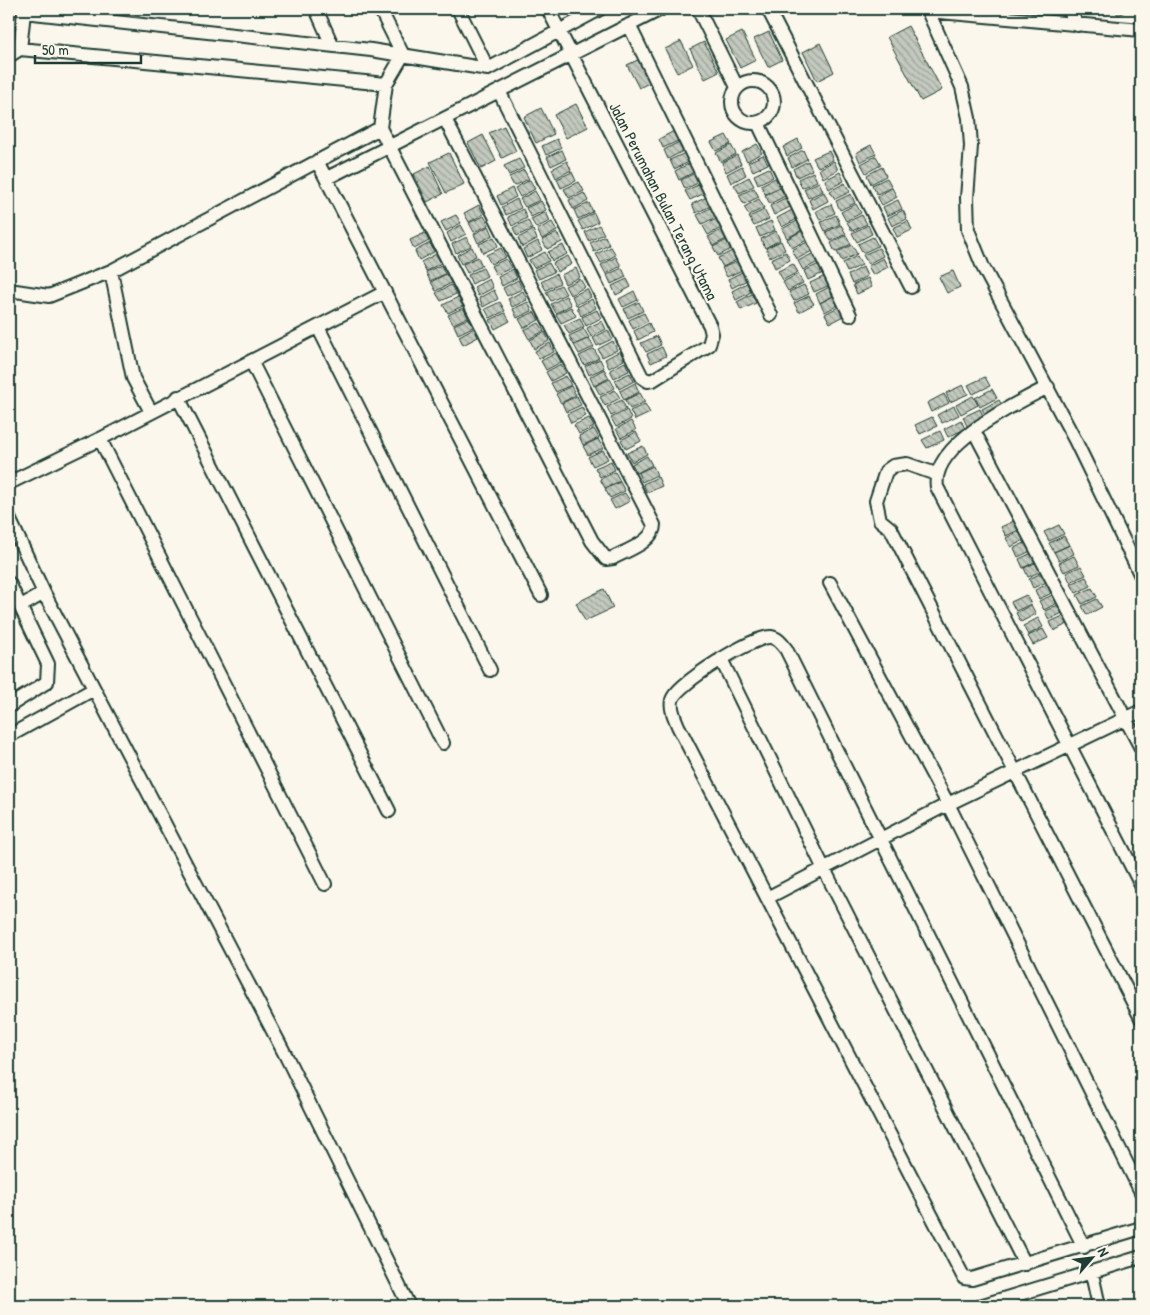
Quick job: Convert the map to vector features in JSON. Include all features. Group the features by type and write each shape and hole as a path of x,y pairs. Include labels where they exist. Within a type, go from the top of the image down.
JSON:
{"street":[{"path":"316,9 332,45"},
{"path":"380,9 403,56"},
{"path":"458,9 488,69"},
{"name":"Jalan Perumahan Bulan Terang Utama","path":"499,91 642,377 648,381 654,380 709,345 712,334 700,306 548,9"},
{"path":"20,49 23,10 332,45 488,69 600,9"},
{"path":"327,178 661,9"},
{"path":"698,9 737,87"},
{"path":"768,9 911,287"},
{"path":"1069,9 1077,25"},
{"path":"1141,30 1077,25 1002,14 927,10 962,87 969,118 971,146 967,198 968,230 983,267 1013,326 1048,387 1141,576"},
{"path":"629,25 771,315"},
{"path":"9,56 20,49 386,84"},
{"path":"403,56 386,84 380,128 592,541 606,559 613,558 649,538 654,530 654,523 444,119"},
{"path":"747,81 758,81 768,87 773,97 773,108 767,117 758,123 747,122 738,117 735,112 732,97 737,87 747,81"},
{"path":"758,123 850,315"},
{"path":"9,290 49,296 111,271 380,128"},
{"path":"317,161 540,595"},
{"path":"111,271 132,378 151,412"},
{"path":"9,483 100,439 385,292"},
{"path":"318,328 490,670"},
{"path":"250,360 443,743"},
{"path":"1048,387 974,431 947,455 936,474 937,487 1072,746 1141,885"},
{"path":"178,398 389,811"},
{"path":"974,431 1141,748"},
{"path":"100,439 324,884"},
{"path":"936,474 907,464 893,466 886,472 876,501 880,520 891,529 1017,772 1141,1018"},
{"path":"9,518 44,593 286,1058 409,1306"},
{"path":"9,583 48,664 47,682 9,706"},
{"path":"830,583 948,804 1141,1192"},
{"path":"21,606 44,593"},
{"path":"1084,1247 782,644 771,637 766,638 721,660 680,687 672,700 672,712 962,1276 968,1280 1084,1247 1141,1228"},
{"path":"721,660 823,867 1025,1264"},
{"path":"9,736 94,689"},
{"path":"767,898 879,838 1141,711"},
{"path":"980,1306 1001,1304 1141,1257"},
{"path":"1092,1274 1099,1306"}],"building":[{"path":"1115,9 1130,9 1118,15"},
{"path":"908,26 942,90 921,101 887,37"},
{"path":"742,32 756,60 740,68 726,40"},
{"path":"769,32 782,60 768,67 754,39"},
{"path":"681,41 693,65 677,73 665,49"},
{"path":"704,42 719,72 705,79 690,49"},
{"path":"820,43 834,72 817,81 803,52"},
{"path":"642,58 653,81 639,88 627,65"},
{"path":"576,104 588,127 566,138 554,115"},
{"path":"541,108 554,134 536,143 524,117"},
{"path":"504,126 516,151 502,158 489,133"},
{"path":"674,131 678,141 663,148 659,139"},
{"path":"483,135 496,161 481,169 468,143"},
{"path":"726,135 731,144 716,151 711,142"},
{"path":"557,139 561,148 546,155 542,146"},
{"path":"798,139 802,148 787,156 783,147"},
{"path":"679,142 683,151 668,159 664,150"},
{"path":"757,144 762,153 747,161 742,152"},
{"path":"731,145 736,154 721,162 716,153"},
{"path":"871,145 876,154 860,162 856,153"},
{"path":"562,150 566,159 551,166 547,157"},
{"path":"803,150 807,159 792,167 788,158"},
{"path":"829,151 833,160 818,167 813,158"},
{"path":"449,153 464,184 446,193 430,162"},
{"path":"685,153 689,162 674,169 670,160"},
{"path":"737,155 741,164 726,172 722,163"},
{"path":"763,155 768,164 753,171 748,162"},
{"path":"876,156 881,165 866,173 861,164"},
{"path":"519,159 524,168 509,175 504,166"},
{"path":"567,161 571,170 556,178 552,169"},
{"path":"808,161 812,170 797,177 793,169"},
{"path":"834,161 838,170 823,178 819,169"},
{"path":"690,163 694,172 679,180 675,171"},
{"path":"430,166 443,194 427,202 414,174"},
{"path":"742,166 746,175 731,183 727,174"},
{"path":"882,167 886,176 871,184 867,175"},
{"path":"769,168 773,177 758,184 754,175"},
{"path":"524,170 529,179 514,186 509,177"},
{"path":"572,172 576,181 561,188 557,179"},
{"path":"813,172 817,181 802,188 798,179"},
{"path":"840,172 844,181 829,189 825,180"},
{"path":"695,173 700,182 685,189 681,180"},
{"path":"749,177 754,186 739,193 734,185"},
{"path":"775,178 780,187 765,194 761,185"},
{"path":"887,178 892,187 877,194 872,185"},
{"path":"530,180 535,189 520,197 515,188"},
{"path":"579,182 584,191 569,198 564,189"},
{"path":"819,182 823,191 808,198 804,189"},
{"path":"845,183 850,192 835,199 830,191"},
{"path":"700,184 705,193 690,200 685,191"},
{"path":"512,188 516,197 501,205 497,196"},
{"path":"754,188 759,197 744,204 739,195"},
{"path":"780,188 785,196 770,204 765,195"},
{"path":"892,188 897,197 882,205 877,196"},
{"path":"535,191 540,200 525,207 520,199"},
{"path":"824,192 828,201 813,209 809,200"},
{"path":"584,193 588,201 573,209 569,200"},
{"path":"851,194 855,203 840,210 836,201"},
{"path":"707,197 711,206 696,213 692,204"},
{"path":"785,198 790,207 774,215 770,206"},
{"path":"517,199 521,208 506,215 502,207"},
{"path":"759,199 764,208 749,215 744,207"},
{"path":"898,200 902,209 887,216 883,207"},
{"path":"541,201 546,210 531,217 526,208"},
{"path":"589,203 593,212 578,219 574,210"},
{"path":"831,204 835,213 820,220 816,211"},
{"path":"856,204 861,213 846,221 841,212"},
{"path":"479,205 484,214 469,222 464,213"},
{"path":"712,207 716,217 702,224 697,215"},
{"path":"523,209 527,218 512,226 508,217"},
{"path":"764,210 769,219 754,226 749,217"},
{"path":"792,210 797,219 782,227 777,218"},
{"path":"903,210 907,219 892,226 888,218"},
{"path":"546,212 550,221 536,228 531,219"},
{"path":"594,213 598,222 583,230 578,221"},
{"path":"456,215 461,223 446,231 441,222"},
{"path":"836,215 840,224 825,231 821,222"},
{"path":"862,215 867,224 852,231 847,222"},
{"path":"484,216 489,225 474,232 469,223"},
{"path":"718,218 723,227 708,235 703,226"},
{"path":"528,220 532,229 517,236 513,228"},
{"path":"771,221 775,230 760,237 756,228"},
{"path":"797,221 802,230 787,238 782,229"},
{"path":"908,221 912,230 897,237 893,228"},
{"path":"552,222 557,231 542,239 537,230"},
{"path":"461,225 466,234 451,242 447,233"},
{"path":"599,225 604,234 589,241 585,232"},
{"path":"841,225 846,234 831,241 826,232"},
{"path":"868,225 872,234 857,242 852,233"},
{"path":"489,226 493,235 478,243 474,234"},
{"path":"723,229 728,238 713,246 708,237"},
{"path":"533,230 537,239 522,247 518,238"},
{"path":"776,231 780,240 765,248 761,239"},
{"path":"802,231 807,240 792,248 787,239"},
{"path":"425,233 429,241 414,249 410,240"},
{"path":"557,233 562,242 547,249 542,240"},
{"path":"846,235 851,244 835,252 831,243"},
{"path":"605,236 609,245 594,252 590,243"},
{"path":"467,237 471,246 456,253 452,244"},
{"path":"494,237 498,246 483,253 479,244"},
{"path":"873,237 878,246 863,253 858,244"},
{"path":"729,239 733,248 718,256 713,247"},
{"path":"538,241 542,250 527,258 523,249"},
{"path":"781,241 785,250 770,257 766,248"},
{"path":"807,242 812,251 797,259 792,250"},
{"path":"430,243 434,252 419,260 415,251"},
{"path":"563,245 567,254 552,261 548,252"},
{"path":"852,245 857,254 842,261 837,252"},
{"path":"472,247 476,256 461,264 457,255"},
{"path":"611,247 616,255 601,263 596,254"},
{"path":"501,248 506,257 491,264 486,255"},
{"path":"879,248 883,256 868,264 863,255"},
{"path":"734,250 738,259 723,267 718,258"},
{"path":"545,252 549,261 534,268 529,260"},
{"path":"786,252 790,260 775,268 771,259"},
{"path":"814,253 818,262 803,270 798,261"},
{"path":"436,254 441,263 426,271 421,262"},
{"path":"568,256 572,264 557,272 553,263"},
{"path":"857,256 862,265 847,272 843,263"},
{"path":"478,257 482,266 467,273 463,264"},
{"path":"616,257 621,266 606,274 601,265"},
{"path":"883,258 888,267 873,275 868,266"},
{"path":"506,259 511,268 496,275 491,266"},
{"path":"738,261 742,270 727,277 722,268"},
{"path":"549,263 554,272 539,279 534,270"},
{"path":"793,264 798,272 783,280 778,271"},
{"path":"819,264 823,273 808,280 804,271"},
{"path":"441,265 445,274 430,281 426,272"},
{"path":"863,267 867,276 852,284 848,275"},
{"path":"483,268 487,276 472,284 468,275"},
{"path":"576,268 580,277 565,284 561,275"},
{"path":"622,268 626,277 611,284 607,275"},
{"path":"513,269 517,278 502,286 498,277"},
{"path":"953,271 960,287 947,293 939,277"},
{"path":"742,272 747,280 732,288 728,279"},
{"path":"446,274 451,283 436,291 431,282"},
{"path":"556,274 560,283 546,290 541,282"},
{"path":"798,274 803,283 788,291 783,282"},
{"path":"825,276 830,285 814,292 810,283"},
{"path":"868,278 872,287 857,294 853,285"},
{"path":"489,279 493,288 478,296 474,287"},
{"path":"580,279 585,287 570,295 565,286"},
{"path":"627,279 631,287 616,295 612,286"},
{"path":"518,280 522,289 507,296 503,288"},
{"path":"747,283 751,292 736,300 732,291"},
{"path":"451,285 456,294 441,301 436,293"},
{"path":"561,285 566,294 551,301 546,292"},
{"path":"804,285 809,294 794,301 789,292"},
{"path":"831,286 835,295 820,303 816,294"},
{"path":"587,289 591,297 576,305 572,296"},
{"path":"494,290 498,299 483,307 479,298"},
{"path":"523,291 527,300 512,307 508,299"},
{"path":"634,291 638,300 623,307 619,299"},
{"path":"752,294 756,303 741,310 737,302"},
{"path":"835,295 840,304 825,312 820,303"},
{"path":"566,296 571,305 556,313 551,304"},
{"path":"809,296 814,304 799,312 794,303"},
{"path":"458,297 463,306 448,313 443,305"},
{"path":"592,299 596,308 581,316 577,307"},
{"path":"500,302 505,311 490,318 485,309"},
{"path":"528,302 532,311 517,318 513,309"},
{"path":"639,302 643,311 628,318 624,309"},
{"path":"840,306 845,315 830,323 825,314"},
{"path":"571,307 576,316 561,323 556,314"},
{"path":"463,308 468,317 453,324 448,315"},
{"path":"597,310 601,318 586,326 582,317"},
{"path":"534,312 539,320 524,328 519,319"},
{"path":"505,313 510,321 495,329 490,320"},
{"path":"644,313 648,321 633,329 629,320"},
{"path":"469,318 473,327 458,334 454,325"},
{"path":"580,318 584,327 569,334 564,325"},
{"path":"602,321 606,329 591,337 587,328"},
{"path":"539,323 544,331 529,339 524,330"},
{"path":"649,323 653,332 638,340 634,331"},
{"path":"474,328 478,337 463,345 459,336"},
{"path":"584,329 589,338 574,345 569,336"},
{"path":"608,330 612,339 597,346 593,338"},
{"path":"545,332 549,341 534,349 530,340"},
{"path":"657,336 661,345 646,352 641,343"},
{"path":"589,338 594,347 579,354 574,345"},
{"path":"613,341 617,350 602,357 598,349"},
{"path":"550,343 554,352 539,359 535,351"},
{"path":"662,347 666,356 651,363 647,354"},
{"path":"594,349 599,358 584,365 579,356"},
{"path":"620,351 624,360 609,368 605,359"},
{"path":"556,353 561,362 546,370 541,361"},
{"path":"600,359 604,368 589,375 585,366"},
{"path":"625,362 629,371 614,378 610,370"},
{"path":"561,364 566,373 551,381 546,372"},
{"path":"604,369 609,378 594,386 590,377"},
{"path":"630,373 634,381 619,389 615,380"},
{"path":"566,376 571,385 556,392 551,383"},
{"path":"985,377 990,386 973,394 968,385"},
{"path":"610,379 615,388 600,395 595,386"},
{"path":"635,383 639,392 624,400 620,391"},
{"path":"963,385 968,394 950,402 946,393"},
{"path":"571,386 576,395 561,403 556,394"},
{"path":"992,389 997,398 980,407 975,398"},
{"path":"615,390 620,398 605,406 600,397"},
{"path":"640,393 645,402 630,409 625,400"},
{"path":"944,394 949,403 931,412 927,403"},
{"path":"577,396 581,405 566,412 562,403"},
{"path":"973,396 978,405 961,414 956,405"},
{"path":"622,400 626,409 611,416 607,407"},
{"path":"999,400 1004,409 987,418 982,409"},
{"path":"645,404 650,413 635,420 630,411"},
{"path":"954,406 959,415 942,423 937,415"},
{"path":"582,407 586,416 571,423 567,414"},
{"path":"980,409 984,418 967,426 963,417"},
{"path":"627,410 631,419 616,427 611,418"},
{"path":"932,417 937,426 920,434 915,425"},
{"path":"589,418 594,427 579,434 574,425"},
{"path":"961,420 965,429 948,437 944,429"},
{"path":"631,421 636,430 621,438 616,429"},
{"path":"594,429 599,438 583,445 579,436"},
{"path":"940,431 944,440 927,448 922,440"},
{"path":"636,432 641,441 626,449 621,440"},
{"path":"598,439 603,448 588,455 583,446"},
{"path":"643,446 647,454 632,462 627,453"},
{"path":"603,450 608,459 593,466 588,457"},
{"path":"647,456 652,465 637,473 632,464"},
{"path":"611,461 615,470 600,477 595,468"},
{"path":"653,466 657,475 642,482 638,473"},
{"path":"615,472 620,481 605,488 600,479"},
{"path":"658,477 662,486 647,493 643,484"},
{"path":"620,482 625,491 610,498 605,489"},
{"path":"625,493 630,501 615,509 610,500"},
{"path":"1016,520 1021,529 1006,536 1001,527"},
{"path":"1059,525 1064,534 1049,541 1044,532"},
{"path":"1021,530 1026,539 1011,547 1006,538"},
{"path":"1064,536 1069,545 1054,552 1049,543"},
{"path":"1029,541 1033,550 1018,557 1014,548"},
{"path":"1070,545 1074,554 1059,561 1054,552"},
{"path":"1034,552 1038,560 1023,568 1019,559"},
{"path":"1074,556 1079,565 1064,572 1059,563"},
{"path":"1039,561 1044,570 1028,577 1024,568"},
{"path":"1081,566 1086,575 1070,582 1066,573"},
{"path":"1044,572 1049,581 1033,588 1029,579"},
{"path":"1086,577 1091,586 1076,593 1071,584"},
{"path":"1050,583 1054,592 1039,599 1035,590"},
{"path":"1092,588 1097,597 1082,604 1077,595"},
{"path":"604,589 613,608 585,621 576,603"},
{"path":"1055,594 1059,602 1044,610 1039,601"},
{"path":"1026,595 1031,604 1016,611 1011,602"},
{"path":"1097,599 1102,607 1087,615 1082,606"},
{"path":"1060,604 1064,612 1049,620 1045,611"},
{"path":"1031,605 1036,614 1021,622 1016,613"},
{"path":"1065,615 1069,623 1054,631 1050,622"},
{"path":"1038,618 1043,627 1028,635 1023,626"},
{"path":"1043,629 1048,638 1033,645 1028,636"}]}
